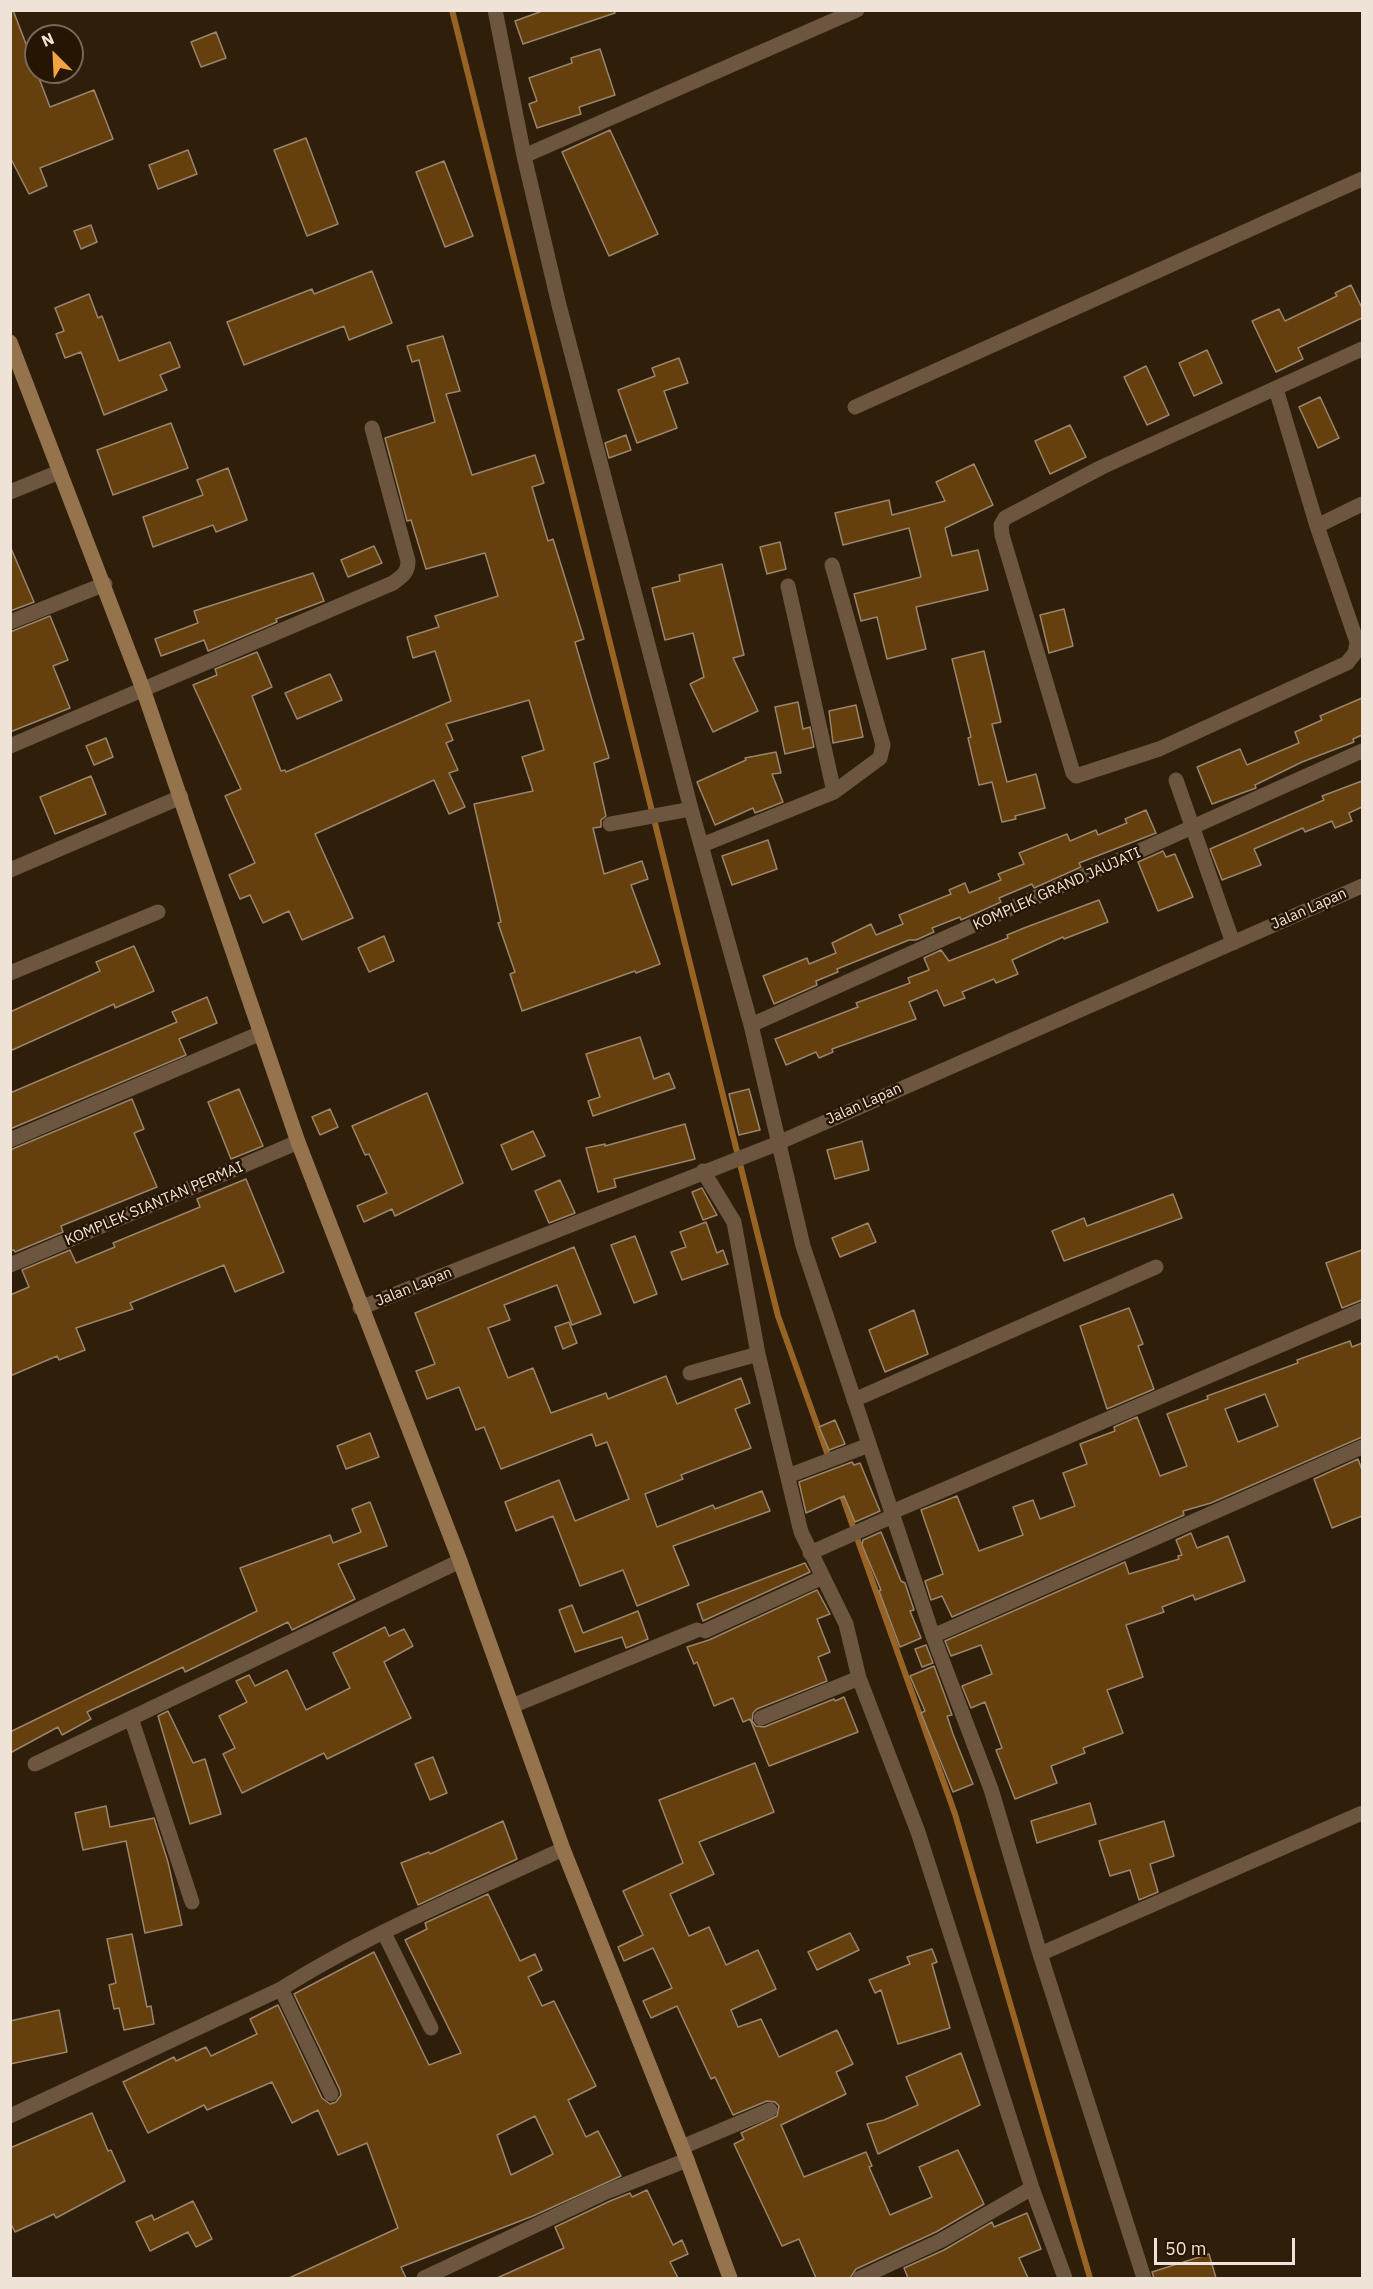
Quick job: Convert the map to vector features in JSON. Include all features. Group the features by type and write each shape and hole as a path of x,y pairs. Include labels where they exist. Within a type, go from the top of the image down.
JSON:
{"street":[{"path":"495,10 524,156 559,305 691,809 751,1025 775,1143 803,1246 933,1636 991,1789 1040,1954 1144,2278"},
{"path":"524,156 857,10"},
{"path":"855,407 1362,179"},
{"path":"10,342 59,472 105,584 143,689 298,1142 360,1308 460,1561 563,1849 684,2154 727,2277"},
{"path":"1276,389 1317,526 1357,642 1355,653 1347,663 1159,749 1083,776 1072,773 1001,525 1005,518 1102,467 1362,349"},
{"path":"10,746 393,583 403,576 408,569 408,561 372,428"},
{"path":"10,492 59,472"},
{"path":"1317,526 1362,504"},
{"path":"702,845 834,792 880,758 883,745 832,565"},
{"path":"10,622 105,584"},
{"path":"788,586 834,792"},
{"name":"KOMPLEK GRAND JAUJATI","path":"751,1025 1362,751"},
{"path":"1176,780 1195,827 1233,943"},
{"path":"10,870 181,797"},
{"path":"610,824 671,815 691,809"},
{"name":"Jalan Lapan","path":"360,1308 775,1143 1362,886"},
{"path":"10,973 158,912"},
{"path":"10,1140 261,1033"},
{"name":"KOMPLEK SIANTAN PERMAI","path":"10,1265 298,1142"},
{"path":"703,1171 734,1222 758,1354 793,1474 801,1532 817,1550 823,1577 846,1624 859,1678 918,1833 1032,2188 1065,2278"},
{"path":"854,1400 1156,1267"},
{"path":"817,1550 893,1514 1362,1310"},
{"path":"690,1373 758,1354"},
{"path":"793,1474 869,1445"},
{"path":"933,1636 1362,1447"},
{"path":"35,1764 460,1561"},
{"path":"512,1706 701,1630 823,1577"},
{"path":"761,1718 859,1678"},
{"path":"131,1718 192,1902"},
{"path":"1040,1954 1362,1813"},
{"path":"10,2116 281,1989 318,1966 384,1933 563,1849"},
{"path":"384,1933 431,2028"},
{"path":"281,1989 331,2094"},
{"path":"424,2278 606,2192 770,2110"},
{"path":"860,2278 940,2241 1032,2188"}],"building":[{"path":"10,10 13,10 24,39 24,84 41,84 50,107 94,90 113,139 40,168 47,186 29,194 10,157"},
{"path":"545,10 614,10 615,13 523,44 515,21"},
{"path":"216,32 226,58 201,67 191,42"},
{"path":"600,49 615,95 579,107 581,114 537,128 529,104 537,101 529,78 572,63 571,58"},
{"path":"610,130 658,234 609,256 562,152"},
{"path":"306,138 338,224 307,236 274,150"},
{"path":"188,150 197,174 158,189 149,165"},
{"path":"444,161 473,236 445,247 416,172"},
{"path":"91,225 97,242 81,249 74,231"},
{"path":"372,271 392,323 349,340 344,326 244,365 227,322 312,289 314,294"},
{"path":"1351,285 1362,308 1362,318 1298,348 1303,359 1276,372 1252,321 1279,309 1285,321 1337,296 1335,293"},
{"path":"89,294 98,318 102,316 119,361 170,342 180,367 160,375 167,390 104,415 81,352 65,358 56,334 64,331 55,308"},
{"path":"443,336 460,391 446,394 472,475 535,455 544,483 532,487 548,541 553,539 584,639 575,642 609,758 594,763 606,816 601,820 601,827 593,828 604,874 642,861 648,879 631,885 660,964 522,1011 510,974 515,972 498,923 501,922 474,804 533,791 522,757 544,750 529,700 446,724 453,740 446,743 458,770 449,773 465,807 449,814 434,780 315,834 353,918 302,940 289,911 263,923 250,895 240,899 229,875 255,863 225,796 241,789 193,685 217,675 215,669 257,652 272,687 252,696 281,771 286,772 451,701 435,651 413,658 407,637 439,627 435,616 498,596 485,553 426,569 411,520 407,521 385,438 435,422 419,360 412,362 407,346"},
{"path":"1207,350 1222,383 1194,396 1179,363"},
{"path":"679,358 688,383 664,391 677,428 637,443 618,390 655,376 652,368"},
{"path":"1146,366 1169,415 1147,425 1124,377"},
{"path":"1320,397 1339,438 1318,448 1299,407"},
{"path":"171,423 188,468 113,495 97,450"},
{"path":"1070,425 1086,457 1050,474 1035,441"},
{"path":"626,435 631,450 609,458 605,443"},
{"path":"974,464 993,505 945,528 952,556 978,550 988,590 916,607 926,649 887,659 877,617 861,621 854,594 921,577 909,528 843,545 835,513 889,500 892,515 945,501 936,482"},
{"path":"228,468 247,520 216,532 213,525 153,547 143,517 203,495 197,480"},
{"path":"780,542 786,569 767,574 760,547"},
{"path":"10,546 34,602 10,611"},
{"path":"374,546 382,563 348,577 341,560"},
{"path":"722,564 744,655 733,658 758,711 713,732 690,684 704,677 693,633 665,640 652,588 680,581 679,575"},
{"path":"313,573 324,601 276,619 277,622 208,651 204,640 161,656 155,639 198,623 194,611"},
{"path":"1064,609 1073,646 1049,653 1040,615"},
{"path":"50,616 68,660 53,666 70,708 10,732 10,632"},
{"path":"984,651 1001,722 992,724 1007,782 1036,774 1045,808 1002,822 992,782 979,785 968,738 971,737 952,659"},
{"path":"330,674 342,700 297,719 285,693"},
{"path":"1362,698 1362,735 1353,739 1354,742 1302,762 1255,785 1256,788 1212,804 1197,767 1240,749 1247,765 1299,743 1295,732 1322,720 1320,716"},
{"path":"798,702 803,729 810,727 814,747 785,754 775,707"},
{"path":"856,705 863,737 833,743 829,711"},
{"path":"106,738 113,757 94,765 86,746"},
{"path":"776,752 781,773 772,774 783,802 755,813 753,808 715,825 697,782 746,760 745,758"},
{"path":"91,776 106,814 55,834 40,797"},
{"path":"1362,781 1362,807 1349,813 1352,821 1335,828 1332,821 1305,832 1303,828 1254,849 1261,865 1222,880 1210,849 1324,800 1322,796"},
{"path":"1146,810 1156,833 1079,863 1081,867 1034,888 1032,884 999,898 1001,902 961,920 960,917 932,928 934,932 916,940 909,940 837,969 838,972 816,981 817,985 774,1004 763,976 807,958 809,964 836,953 832,943 871,924 876,935 903,924 899,915 951,894 949,890 965,883 969,893 1001,880 998,874 1024,864 1019,853 1067,834 1070,841 1096,830 1098,835 1127,823 1125,819"},
{"path":"768,840 777,869 732,885 722,856"},
{"path":"1163,851 1166,857 1175,854 1193,897 1158,911 1138,862"},
{"path":"1099,900 1108,922 1064,939 1063,937 1012,960 1018,974 996,983 994,979 962,992 965,998 944,1006 937,990 909,1002 916,1019 832,1049 833,1052 819,1058 816,1052 786,1065 775,1039 858,1007 856,1003 910,983 908,978 929,970 924,958 941,950 949,961 1008,938 1007,935 1024,928"},
{"path":"384,936 394,961 369,972 358,948"},
{"path":"134,946 154,991 115,1008 114,1004 10,1051 10,1012 100,971 96,962"},
{"path":"207,997 217,1023 179,1039 186,1055 10,1129 10,1093 177,1022 172,1012"},
{"path":"640,1037 654,1079 669,1073 675,1088 593,1116 588,1101 600,1097 586,1054"},
{"path":"239,1089 263,1146 231,1159 208,1102"},
{"path":"749,1089 760,1130 739,1135 729,1094"},
{"path":"427,1093 463,1183 395,1216 392,1209 364,1222 357,1206 387,1193 369,1154 365,1155 352,1126"},
{"path":"132,1099 144,1129 134,1133 157,1187 61,1226 63,1232 15,1252 10,1251 10,1150"},
{"path":"330,1109 338,1127 320,1135 312,1117"},
{"path":"685,1124 695,1159 614,1179 616,1187 598,1192 586,1148 605,1144 605,1146"},
{"path":"533,1131 545,1156 512,1170 501,1145"},
{"path":"862,1141 869,1170 835,1179 827,1150"},
{"path":"246,1179 284,1272 235,1292 224,1265 130,1303 133,1309 76,1328 85,1350 59,1360 57,1356 10,1376 10,1295 29,1287 22,1270 70,1250 76,1263 115,1247 113,1243 200,1207 197,1199"},
{"path":"560,1180 575,1213 549,1223 535,1191"},
{"path":"702,1188 717,1215 703,1220 692,1192"},
{"path":"1173,1194 1182,1218 1064,1261 1052,1231 1084,1218 1087,1226"},
{"path":"706,1222 717,1253 723,1250 728,1264 682,1280 671,1252 686,1247 680,1232"},
{"path":"868,1223 876,1242 840,1257 832,1238"},
{"path":"635,1236 657,1294 634,1303 611,1245"},
{"path":"574,1247 601,1314 572,1325 557,1285 504,1305 510,1320 488,1328 508,1378 533,1368 551,1413 606,1393 608,1399 666,1376 677,1404 741,1378 750,1403 735,1409 751,1448 681,1475 683,1479 645,1494 657,1527 713,1505 715,1509 762,1491 770,1511 673,1546 689,1585 637,1606 623,1570 580,1586 553,1516 516,1531 505,1502 559,1480 575,1521 629,1499 607,1442 596,1446 592,1434 501,1469 484,1427 476,1430 459,1387 427,1399 416,1371 435,1364 415,1313"},
{"path":"1362,1250 1362,1300 1342,1308 1326,1263"},
{"path":"1129,1308 1143,1344 1138,1346 1154,1389 1107,1409 1080,1326"},
{"path":"914,1310 928,1354 885,1372 869,1330"},
{"path":"569,1322 577,1343 563,1349 555,1327"},
{"path":"1350,1341 1352,1347 1362,1343 1362,1437 1211,1503 1183,1511 1184,1515 952,1617 942,1596 931,1600 925,1581 943,1574 921,1510 957,1496 979,1551 1023,1535 1013,1507 1033,1500 1040,1519 1075,1506 1063,1473 1087,1464 1080,1444 1115,1431 1114,1427 1137,1417 1160,1476 1187,1466 1167,1414 1208,1399 1207,1396 1298,1363 1297,1360","holes":["1265,1394 1278,1426 1238,1442 1225,1409"]},
{"path":"835,1420 845,1444 829,1450 819,1427"},
{"path":"370,1433 379,1457 346,1469 337,1446"},
{"path":"1358,1459 1362,1470 1362,1516 1332,1528 1314,1479"},
{"path":"852,1462 854,1465 860,1463 880,1511 855,1522 844,1496 806,1513 799,1482"},
{"path":"370,1502 387,1546 338,1564 355,1599 292,1630 288,1622 185,1672 183,1667 87,1712 91,1719 62,1735 58,1727 10,1753 10,1732 257,1611 240,1568 330,1535 333,1543 361,1532 352,1509"},
{"path":"881,1532 901,1581 905,1583 914,1610 910,1611 921,1638 900,1647 879,1591 881,1590 862,1545 863,1540"},
{"path":"1191,1533 1197,1548 1228,1536 1245,1581 1195,1600 1193,1595 1162,1607 1164,1612 1126,1625 1143,1677 1107,1690 1123,1733 1083,1748 1085,1753 1051,1766 1057,1783 1015,1799 996,1750 1002,1748 985,1702 971,1708 962,1686 992,1674 981,1645 951,1656 945,1641 1125,1562 1129,1574 1179,1559 1178,1556 1182,1555 1176,1540"},
{"path":"805,1563 810,1572 703,1621 697,1604"},
{"path":"817,1590 830,1614 817,1619 830,1652 818,1657 827,1681 757,1709 753,1713 752,1721 756,1726 764,1727 844,1697 858,1732 769,1766 750,1719 743,1722 733,1698 714,1706 697,1662 694,1664 687,1647 709,1640"},
{"path":"572,1605 583,1633 638,1611 648,1639 626,1648 622,1637 575,1652 559,1610"},
{"path":"385,1627 389,1636 404,1629 413,1646 384,1662 411,1718 327,1759 324,1753 242,1793 223,1754 235,1748 219,1716 247,1702 236,1681 249,1675 255,1686 287,1670 306,1710 350,1688 333,1653"},
{"path":"926,1645 933,1663 922,1667 915,1649"},
{"path":"934,1666 952,1715 947,1716 973,1784 953,1792 921,1713 925,1711 910,1676"},
{"path":"168,1711 193,1763 205,1759 221,1814 190,1824 158,1716"},
{"path":"433,1757 447,1793 430,1800 415,1764"},
{"path":"755,1763 774,1812 699,1842 714,1874 670,1894 689,1936 709,1927 726,1965 758,1950 776,1989 731,2010 738,2027 761,2019 779,2057 837,2030 853,2064 836,2072 846,2094 781,2125 804,2177 866,2152 872,2166 869,2167 890,2215 932,2197 919,2167 958,2150 984,2204 936,2232 856,2269 850,2278 816,2278 799,2239 782,2246 734,2144 744,2139 741,2133 777,2116 779,2106 775,2102 767,2101 733,2115 715,2077 711,2079 677,2006 651,2018 643,2001 672,1988 653,1948 624,1961 618,1947 643,1935 623,1891 683,1863 659,1800"},
{"path":"1090,1803 1096,1824 1037,1843 1031,1821"},
{"path":"106,1806 110,1827 154,1818 168,1862 182,1925 145,1933 126,1841 83,1850 75,1813"},
{"path":"503,1821 517,1859 418,1905 401,1863 429,1852 430,1854"},
{"path":"1164,1821 1174,1856 1150,1864 1158,1892 1139,1900 1130,1870 1110,1876 1099,1841"},
{"path":"488,1894 520,1961 535,1954 542,1970 528,1977 542,2006 554,2001 596,2086 568,2100 586,2137 598,2131 621,2176 533,2216 401,2267 406,2278 289,2278 398,2228 367,2143 338,2155 318,2110 292,2123 272,2082 207,2110 204,2105 148,2133 123,2082 174,2057 176,2061 206,2047 211,2056 257,2034 250,2019 278,2005 322,2098 330,2104 336,2102 341,2095 340,2090 294,1994 374,1952 429,2065 461,2053 405,1940 427,1929 425,1923","holes":["535,2116 553,2154 511,2175 497,2135"]},
{"path":"850,1933 859,1950 817,1970 808,1952"},
{"path":"132,1934 147,2007 151,2006 154,2024 124,2030 119,2008 114,2009 109,1985 116,1983 107,1939"},
{"path":"932,1949 937,1962 932,1964 950,2028 898,2044 881,1990 875,1993 869,1980 910,1964 907,1957"},
{"path":"59,2010 67,2052 10,2064 10,2021"},
{"path":"961,2053 980,2105 878,2154 867,2124 884,2120 918,2105 906,2077"},
{"path":"92,2113 108,2151 111,2150 125,2181 56,2218 54,2214 15,2232 10,2222 10,2148"},
{"path":"647,2190 673,2245 682,2240 688,2254 670,2262 678,2278 497,2278 564,2248 555,2227 610,2201 630,2193 632,2197"},
{"path":"193,2201 212,2239 196,2247 188,2232 150,2251 136,2222 152,2215 154,2220"},
{"path":"1027,2213 1041,2249 1019,2258 1028,2278 908,2278 904,2268 944,2250 992,2222 994,2227"},
{"path":"1209,2254 1216,2278 1154,2278 1152,2272"}],"waterway":[{"path":"452,10 778,1316 830,1461"},
{"path":"840,1490 955,1814 1090,2278"}]}
